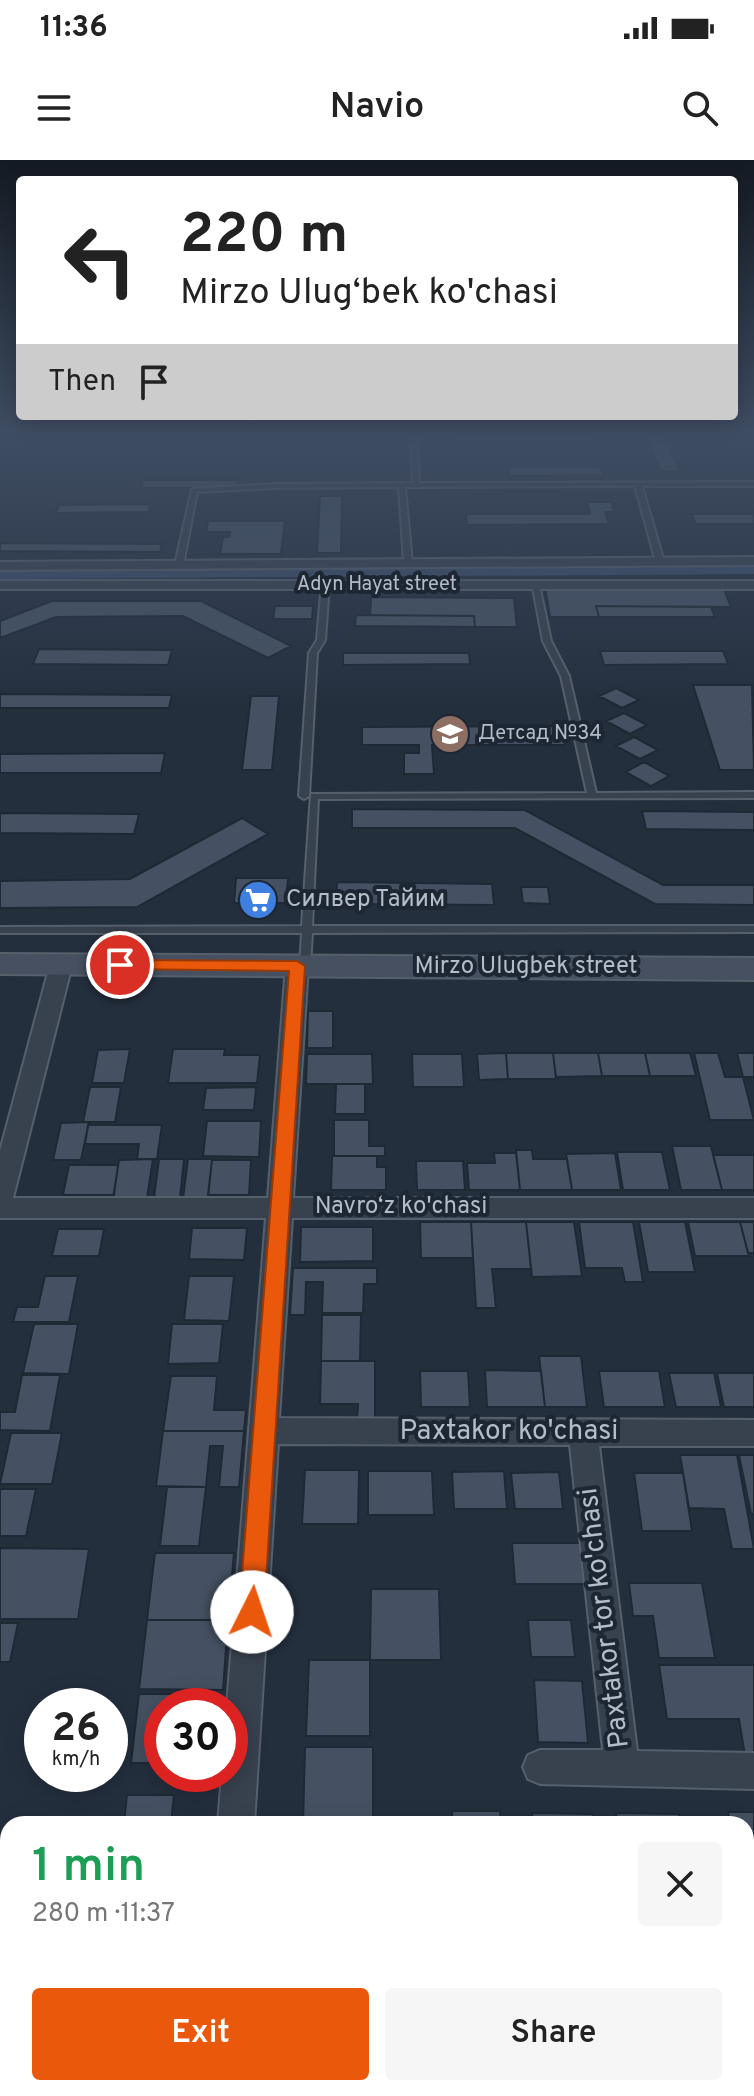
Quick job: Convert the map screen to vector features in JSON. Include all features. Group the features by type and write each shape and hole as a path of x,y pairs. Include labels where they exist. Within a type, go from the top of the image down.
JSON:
{"main road":[{"name":"Mirzo Ulugbek street","path":"0,964 754,969"}],"street":[{"name":"Adyn Hayat street","path":"0,566 753,564"},
{"name":"Adyn Hayat street","path":"0,585 754,585"},
{"path":"0,1198 61,965"},
{"path":"237,1816 301,966"},
{"name":"Navro‘z ko'chasi","path":"0,1208 754,1208"},
{"name":"Paxtakor ko'chasi","path":"265,1431 754,1433"},
{"name":"Paxtakor tor ko'chasi","path":"583,1432 622,1768 754,1771"},
{"path":"540,1767 622,1768"}],"lane":[{"path":"179,565 187,523"},
{"path":"405,523 408,563"},
{"path":"649,523 660,562"},
{"path":"304,796 313,653 321,640 325,585"},
{"path":"535,585 547,641 563,669 592,796"},
{"path":"301,966 314,796 754,795"},
{"path":"0,930 754,929"}],"building":[{"path":"208,523 285,523 281,554 220,554 223,537 229,537 230,532 206,532"},
{"path":"319,523 342,523 341,553 317,553"},
{"path":"467,523 609,524 467,525"},
{"path":"0,543 162,544 160,552 0,551"},
{"path":"545,587 723,587 731,607 596,606 599,617 550,617"},
{"path":"371,597 514,598 517,627 475,627 474,616 370,615"},
{"path":"52,601 201,601 291,646 268,658 183,616 56,617 0,638 0,621"},
{"path":"275,606 313,606 312,619 273,619"},
{"path":"596,606 711,607 715,617 599,617"},
{"path":"356,615 474,616 475,627 355,626"},
{"path":"39,649 172,650 168,665 33,664"},
{"path":"600,651 723,651 728,664 604,665"},
{"path":"343,653 469,653 470,664 343,665"},
{"path":"693,685 752,685 754,770 720,770"},
{"path":"616,688 639,700 622,708 599,696"},
{"path":"0,694 172,695 169,708 0,708"},
{"path":"251,696 279,696 272,770 242,770"},
{"path":"624,713 647,725 630,734 606,721"},
{"path":"561,726 565,745 432,745 434,774 404,774 404,753 419,753 419,745 362,745 362,727"},
{"path":"634,737 658,750 640,759 616,746"},
{"path":"165,753 161,773 0,773 0,754"},
{"path":"644,762 669,776 651,786 626,772"},
{"path":"352,809 525,810 663,885 754,885 754,905 655,904 515,828 352,828"},
{"path":"642,811 754,812 754,830 646,829"},
{"path":"0,813 139,814 134,834 0,833"},
{"path":"242,818 268,834 137,907 0,908 0,881 130,879"},
{"path":"236,878 288,878 286,903 234,903"},
{"path":"337,882 492,884 494,905 336,904"},
{"path":"521,887 548,887 550,904 523,903"},
{"path":"308,1011 333,1011 333,1048 307,1048"},
{"path":"130,1049 124,1083 92,1083 98,1050"},
{"path":"173,1049 225,1049 224,1055 260,1055 257,1083 168,1083"},
{"path":"506,1053 553,1053 556,1079 508,1079"},
{"path":"506,1053 508,1079 479,1080 477,1054"},
{"path":"553,1053 598,1053 602,1076 556,1077"},
{"path":"598,1053 645,1053 650,1076 602,1076"},
{"path":"645,1053 690,1053 696,1076 650,1076"},
{"path":"694,1053 718,1053 725,1077 743,1077 754,1120 710,1120"},
{"path":"737,1053 754,1053 754,1077 743,1077"},
{"path":"307,1054 372,1054 373,1084 306,1084"},
{"path":"412,1054 462,1054 464,1087 413,1087"},
{"path":"336,1084 365,1084 365,1114 335,1114"},
{"path":"90,1087 121,1087 115,1122 83,1122"},
{"path":"256,1087 254,1110 203,1110 206,1088"},
{"path":"334,1120 369,1120 369,1146 385,1146 385,1156 334,1156"},
{"path":"207,1121 261,1121 259,1157 203,1156"},
{"path":"89,1122 81,1160 53,1160 61,1123"},
{"path":"88,1125 162,1125 157,1159 137,1159 139,1144 85,1144"},
{"path":"672,1146 711,1146 722,1190 681,1190"},
{"path":"516,1150 532,1150 533,1159 567,1159 572,1190 520,1190"},
{"path":"617,1152 662,1152 670,1190 623,1190"},
{"path":"494,1153 516,1153 520,1190 469,1190 467,1163 495,1163"},
{"path":"615,1153 621,1190 572,1190 566,1154"},
{"path":"713,1155 754,1155 754,1190 722,1190"},
{"path":"332,1156 377,1156 377,1167 386,1167 386,1190 331,1190"},
{"path":"153,1159 147,1198 113,1198 119,1160"},
{"path":"159,1159 184,1159 180,1198 154,1198"},
{"path":"188,1159 212,1159 208,1198 183,1198"},
{"path":"212,1160 251,1160 249,1195 208,1195"},
{"path":"416,1161 463,1161 465,1190 417,1190"},
{"path":"69,1165 118,1165 114,1195 63,1195"},
{"path":"420,1222 471,1222 473,1258 421,1258"},
{"path":"471,1222 526,1222 531,1269 492,1269 496,1308 476,1308"},
{"path":"526,1222 574,1222 582,1276 532,1277"},
{"path":"579,1222 633,1222 643,1282 625,1282 622,1268 585,1268"},
{"path":"639,1222 685,1222 695,1272 648,1272"},
{"path":"688,1222 740,1222 749,1256 695,1256"},
{"path":"740,1222 754,1222 754,1253 748,1253"},
{"path":"301,1227 373,1227 373,1261 300,1262"},
{"path":"192,1228 247,1228 244,1260 189,1259"},
{"path":"58,1229 104,1229 99,1256 52,1256"},
{"path":"293,1268 377,1268 377,1284 364,1284 363,1313 322,1313 323,1282 306,1282 305,1315 290,1315"},
{"path":"45,1276 78,1276 69,1322 13,1322 17,1307 38,1307"},
{"path":"189,1276 234,1276 229,1321 184,1320"},
{"path":"322,1315 361,1315 360,1361 321,1361"},
{"path":"34,1324 78,1324 69,1374 23,1373"},
{"path":"172,1324 223,1324 219,1363 168,1364"},
{"path":"539,1356 581,1356 587,1407 545,1407"},
{"path":"321,1361 375,1361 375,1419 357,1419 358,1404 320,1404"},
{"path":"485,1370 541,1371 545,1407 487,1407"},
{"path":"420,1371 468,1371 470,1407 421,1407"},
{"path":"599,1371 659,1371 665,1407 604,1407"},
{"path":"669,1373 714,1373 721,1407 676,1407"},
{"path":"717,1373 754,1373 754,1407 724,1407"},
{"path":"22,1375 60,1375 50,1431 0,1430 0,1412 15,1412"},
{"path":"171,1376 217,1376 214,1410 246,1410 244,1431 163,1431"},
{"path":"163,1431 244,1431 239,1487 219,1487 223,1446 210,1446 206,1487 156,1486"},
{"path":"11,1433 62,1433 52,1484 0,1484"},
{"path":"680,1455 737,1455 754,1549 732,1549 724,1509 689,1508"},
{"path":"739,1455 754,1455 754,1514 751,1514"},
{"path":"305,1470 359,1470 358,1524 302,1524"},
{"path":"368,1471 432,1471 434,1515 368,1515"},
{"path":"504,1471 507,1509 454,1509 452,1472"},
{"path":"559,1472 563,1509 515,1509 511,1473"},
{"path":"634,1473 683,1473 692,1531 642,1531"},
{"path":"167,1487 206,1487 199,1546 160,1546"},
{"path":"0,1489 36,1489 26,1536 0,1536"},
{"path":"512,1543 584,1543 589,1584 515,1584"},
{"path":"0,1548 89,1549 78,1619 0,1619"},
{"path":"155,1553 234,1553 228,1620 147,1620"},
{"path":"629,1583 702,1583 715,1658 659,1658 653,1616 633,1616"},
{"path":"371,1589 439,1589 441,1660 370,1660"},
{"path":"147,1620 228,1620 223,1688 139,1689"},
{"path":"528,1620 571,1620 575,1657 531,1657"},
{"path":"0,1623 18,1623 10,1662 0,1662"},
{"path":"309,1660 370,1660 370,1736 306,1736"},
{"path":"659,1665 754,1665 754,1756 745,1756 739,1719 667,1719"},
{"path":"534,1680 582,1681 588,1743 538,1742"},
{"path":"139,1694 144,1694 144,1763 131,1763"},
{"path":"305,1747 373,1747 373,1816 303,1816"},
{"path":"127,1795 174,1795 172,1816 125,1816"},
{"path":"452,1811 500,1811 500,1816 452,1816"},
{"path":"728,1812 754,1812 754,1816 729,1816"},
{"path":"532,1813 593,1816 532,1816"},
{"path":"616,1813 679,1816 616,1816"}],"waterway":[{"path":"0,575 754,570"}],"place":[{"name":"Детсад №34","path":"450,734"},
{"name":"Силвер Тайим","path":"258,900"}],"route":[{"path":"120,965 297,966 252,1612"}]}
